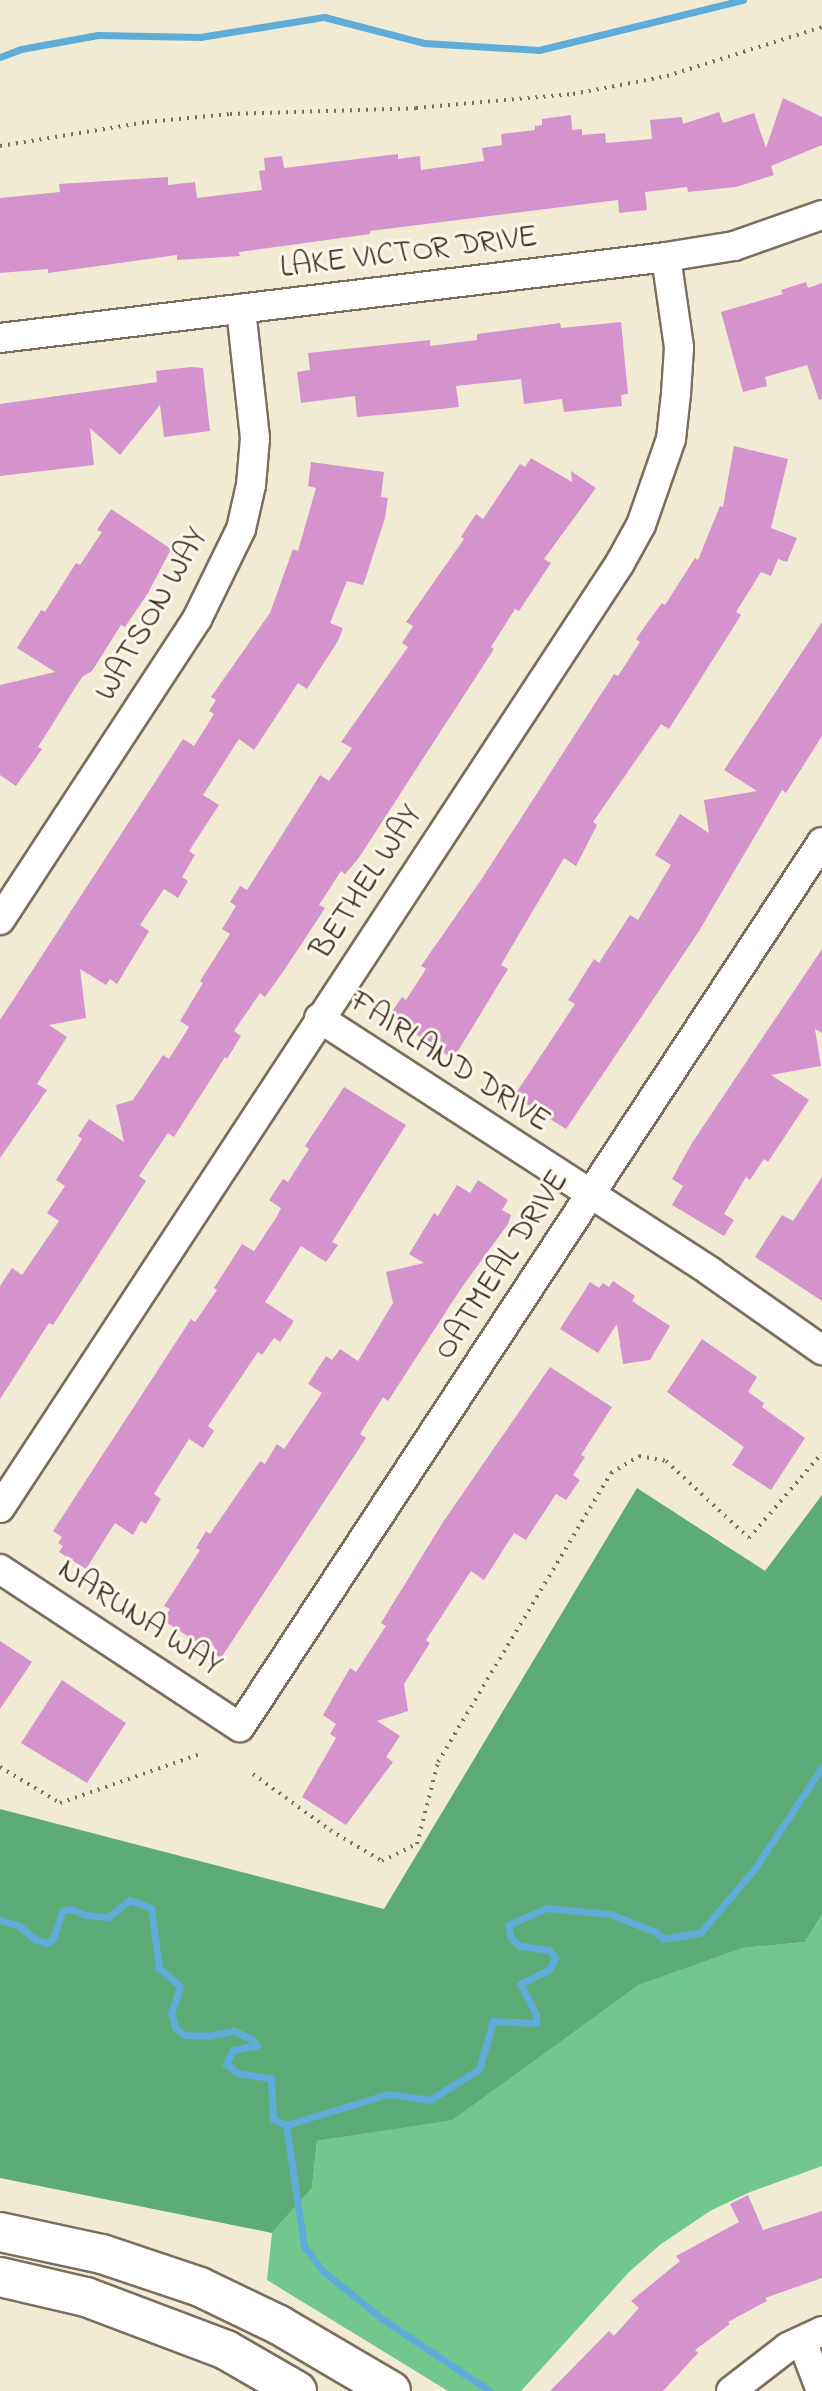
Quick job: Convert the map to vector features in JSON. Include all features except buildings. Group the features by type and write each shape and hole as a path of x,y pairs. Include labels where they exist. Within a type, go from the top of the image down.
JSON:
{"main road":[{"path":"0,2232 102,2254 200,2287 279,2325 391,2391"},
{"path":"0,2277 86,2297 226,2350 297,2391"}],"street":[{"name":"LAKE VICTOR DRIVE","path":"0,338 666,257 734,246 822,215"},
{"name":"BETHEL WAY","path":"0,1508 620,563 641,525 667,453 676,394 679,347 666,257"},
{"name":"WATSON WAY","path":"0,920 197,619 241,529 251,485 255,438 241,309"},
{"name":"OATMEAL DRIVE","path":"240,1727 822,842"},
{"name":"FAIRLAND DRIVE","path":"319,1018 711,1272 822,1350"},
{"name":"NARUNA WAY","path":"0,1569 240,1727"},
{"path":"731,2391 761,2365 812,2336 821,2391"}],"path":[{"path":"0,146 147,122 216,115 416,108 573,94 667,76 822,27"},
{"path":"253,1774 330,1830 382,1861 417,1844 438,1762 611,1473 639,1456 666,1461 749,1538 822,1453"},
{"path":"0,1767 60,1803 200,1754"}],"green space":[{"path":"637,1488 765,1571 822,1495 822,1915 805,1942 743,1948 639,1985 452,2120 317,2141 312,2188 272,2233 0,2178 0,1809 384,1909"},
{"path":"822,1915 822,2166 750,2192 710,2211 661,2244 629,2272 521,2391 448,2391 267,2280 272,2233 312,2188 317,2141 452,2119 639,1985 743,1948 805,1942"}],"waterway":[{"path":"0,57 21,49 98,35 200,37 324,17 424,43 539,50 743,0"},
{"path":"0,1920 18,1925 36,1940 47,1943 53,1939 62,1911 71,1909 86,1915 108,1917 130,1900 151,1908 159,1968 180,1986 171,2013 176,2029 185,2035 208,2036 234,2031 250,2038 257,2045 233,2050 226,2064 238,2073 271,2078 273,2119 286,2125 388,2094 430,2100 479,2069 493,2021 536,2023 536,2014 520,1984 549,1970 555,1958 549,1950 519,1946 511,1938 508,1925 546,1908 610,1914 656,1932 663,1939 701,1932 755,1868 822,1767"},
{"path":"286,2125 304,2246 323,2271 381,2318 490,2391"}]}
